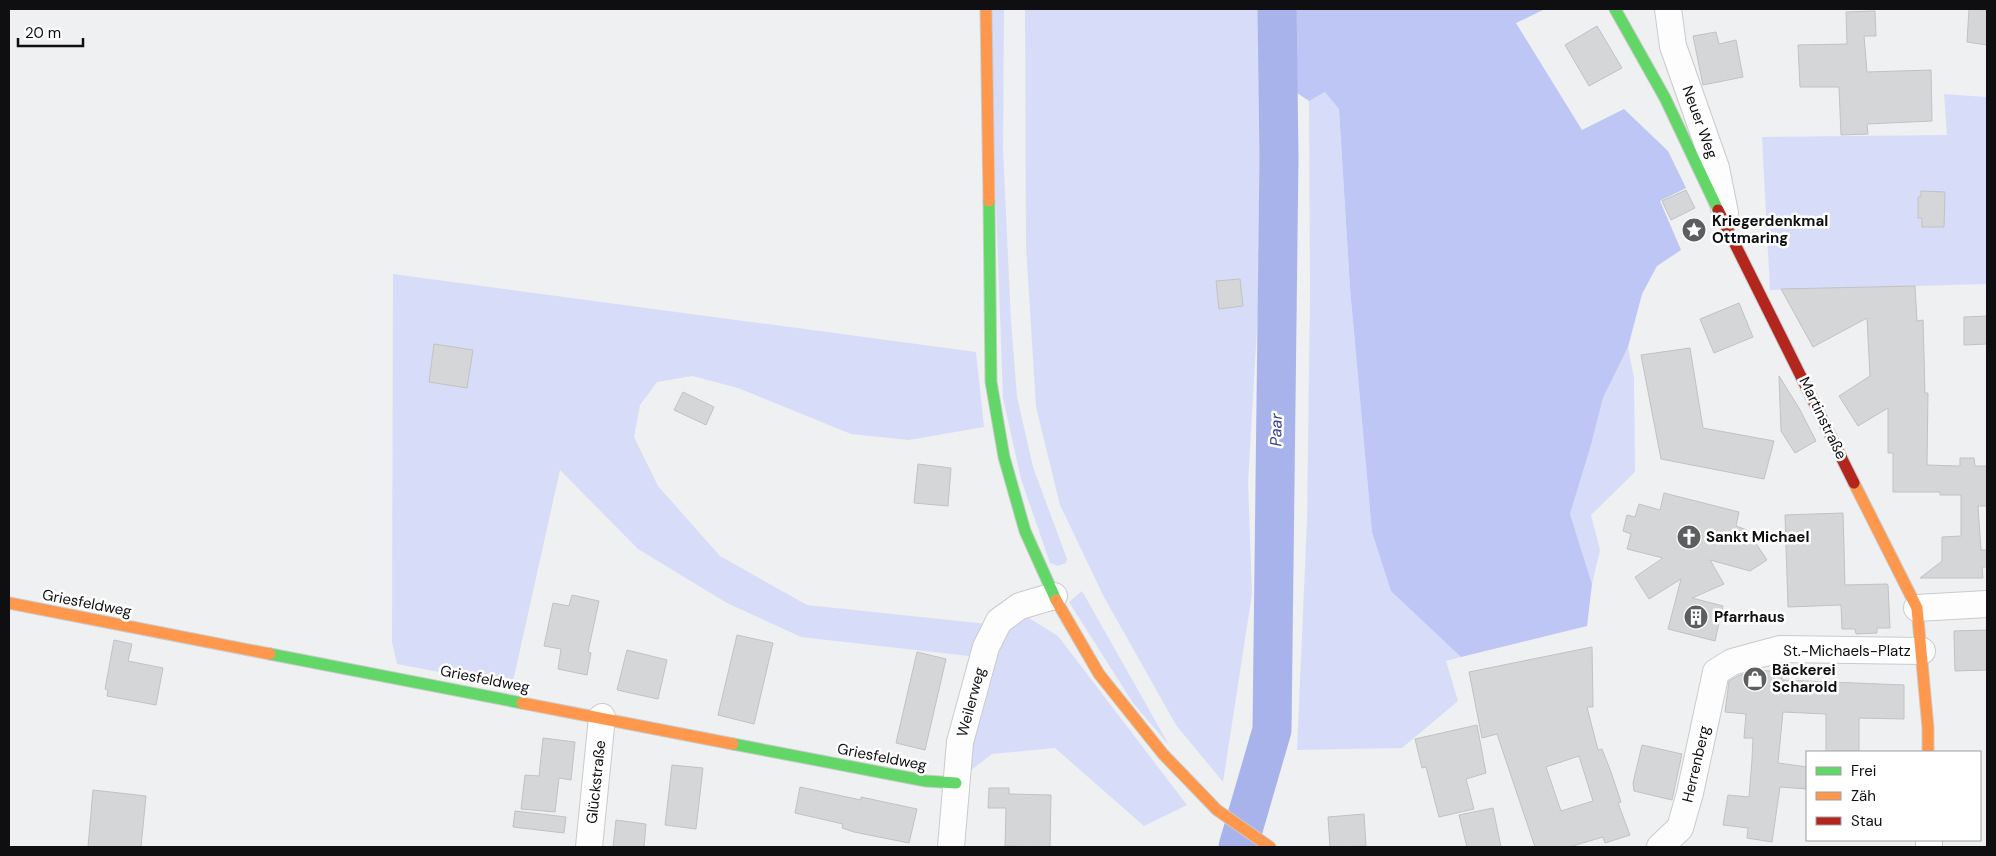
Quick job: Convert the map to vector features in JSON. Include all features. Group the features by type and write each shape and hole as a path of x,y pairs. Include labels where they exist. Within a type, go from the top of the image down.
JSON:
{"street":[{"path":"986,9 991,382 1004,457 1025,532 1054,596 1100,674 1163,754 1217,810 1270,847"},
{"name":"Martinstraße","path":"1615,9 1665,98 1730,236 1917,608 1928,728 1928,751"},
{"name":"Neuer Weg","path":"1668,9 1673,46 1716,168 1730,236"},
{"name":"Weilerweg","path":"951,847 960,742 986,646 999,621 1020,606 1054,596"},
{"name":"Griesfeldweg","path":"9,603 926,781 956,782"},
{"path":"1917,608 1987,604"},
{"name":"St.-Michaels-Platz","path":"1716,672 1732,662 1780,649 1922,651"},
{"name":"Herrenberg","path":"1660,847 1680,828 1690,793 1716,672"},
{"name":"Glückstraße","path":"590,847 602,717"}],"shaded area":[{"path":"989,9 1004,9 1003,149 1011,321 1017,397 1033,467 1067,559 1066,563 1058,566 1050,563 1021,479 1003,398"},
{"path":"1025,9 1264,9 1261,104 1264,155 1261,261 1248,482 1252,594 1223,782 1176,725 1104,597 1060,505 1036,407 1026,246"},
{"path":"1277,9 1545,9 1516,23 1582,130 1624,109 1668,151 1686,188 1660,201 1681,250 1657,266 1642,294 1628,347 1603,398 1570,514 1592,584 1587,626 1461,657 1391,591 1372,532 1350,288 1339,109 1325,92 1309,101 1278,80"},
{"path":"1987,88 1987,284 1770,290 1762,137 1947,135 1944,94 1986,97"},
{"path":"1325,92 1339,108 1350,288 1372,532 1392,591 1461,657 1446,661 1458,701 1402,748 1297,750 1307,521 1310,298 1309,101"},
{"path":"393,274 976,352 984,427 909,440 851,434 738,388 692,376 657,382 640,405 634,437 658,486 720,556 807,605 987,624 977,657 801,637 727,603 638,549 560,470 512,686 397,664 392,642"},
{"path":"1628,347 1634,378 1635,472 1591,515 1600,550 1592,584 1570,514 1603,398"},
{"path":"1082,591 1169,745 1133,703 1069,602"},
{"path":"1029,618 1058,636 1187,805 1144,826 1055,748 992,754 966,774 999,621"}],"building":[{"path":"1969,9 1987,10 1987,45 1967,42"},
{"path":"1875,11 1876,36 1864,36 1867,72 1931,70 1932,121 1867,124 1868,134 1841,135 1839,87 1800,87 1798,45 1847,44 1846,12"},
{"path":"1597,26 1622,68 1589,86 1565,45"},
{"path":"1716,32 1719,44 1736,40 1743,77 1703,85 1693,36"},
{"path":"1686,190 1695,208 1671,220 1662,201"},
{"path":"1921,191 1945,192 1944,227 1922,227 1922,218 1918,218 1918,197 1921,197"},
{"path":"1240,279 1243,306 1219,309 1216,281"},
{"path":"1915,286 1917,321 1923,320 1925,393 1928,393 1927,465 1960,466 1960,458 1974,458 1975,466 1987,466 1987,506 1978,506 1981,550 1987,550 1987,567 1982,567 1983,578 1920,578 1942,561 1942,537 1961,536 1961,495 1940,495 1940,492 1893,492 1893,453 1888,453 1888,408 1858,426 1839,396 1870,376 1867,318 1813,347 1781,289"},
{"path":"1739,303 1753,337 1714,353 1700,319"},
{"path":"1987,316 1987,344 1964,345 1964,317"},
{"path":"434,344 473,350 467,388 429,382"},
{"path":"1690,348 1703,428 1774,441 1764,479 1661,459 1641,355"},
{"path":"1779,376 1799,408 1816,441 1795,453 1781,431"},
{"path":"683,392 714,407 706,425 674,410"},
{"path":"918,464 951,468 948,506 914,503"},
{"path":"1664,493 1739,512 1736,526 1747,530 1767,560 1750,571 1710,560 1724,584 1692,598 1723,606 1715,641 1668,629 1681,579 1649,599 1635,577 1663,558 1627,549 1631,534 1623,531 1627,515 1635,517 1639,504 1660,510"},
{"path":"1843,513 1845,585 1888,585 1890,628 1877,628 1877,633 1856,634 1855,629 1842,629 1841,605 1788,607 1785,515"},
{"path":"572,595 599,601 588,652 591,653 587,675 558,669 561,649 544,646 553,603 569,606"},
{"path":"1987,630 1987,670 1955,671 1954,631"},
{"path":"737,635 773,643 754,724 718,715"},
{"path":"114,640 132,644 128,661 163,668 156,705 107,696 108,690 105,689"},
{"path":"1592,647 1593,707 1587,707 1598,750 1602,749 1611,772 1621,802 1618,803 1630,835 1605,843 1603,837 1569,847 1535,847 1497,734 1482,738 1469,672","holes":["1579,756 1593,801 1561,811 1546,767"]},
{"path":"627,650 667,660 658,699 617,690"},
{"path":"917,652 946,659 925,750 896,743"},
{"path":"1759,670 1782,672 1782,680 1904,685 1904,719 1859,718 1859,751 1826,751 1826,714 1783,712 1778,763 1806,767 1806,789 1780,787 1772,842 1747,838 1748,828 1723,825 1728,795 1749,797 1753,738 1744,738 1746,714 1725,712 1729,681 1738,676"},
{"path":"1477,725 1486,773 1466,779 1474,809 1439,817 1426,767 1422,768 1415,739"},
{"path":"543,738 575,742 571,780 559,778 555,812 521,809 525,775 539,776"},
{"path":"1642,745 1682,754 1672,800 1634,791 1633,783"},
{"path":"672,765 703,768 696,829 665,825"},
{"path":"800,787 861,800 861,797 917,809 909,843 854,832 842,828 843,824 795,813"},
{"path":"989,788 1009,788 1009,794 1051,795 1050,847 1005,846 1006,808 988,808"},
{"path":"93,790 146,796 141,847 88,847"},
{"path":"1493,808 1501,847 1467,847 1459,815"},
{"path":"515,811 566,817 564,833 513,827"},
{"path":"1364,814 1366,846 1330,847 1328,817"},
{"path":"616,820 646,824 644,847 613,847"}],"waterway":[{"name":"Paar","path":"1238,847 1272,730 1279,157 1277,9"}],"traffic: fast":[{"path":"1615,9 1665,98 1718,210"},
{"path":"989,201 991,382 1004,457 1025,531 1056,600"},
{"path":"270,654 522,703"},
{"path":"733,744 926,781 956,783"}],"traffic: slow":[{"path":"986,9 989,201"},
{"path":"1854,483 1917,608 1928,728 1928,751"},
{"path":"1056,600 1099,674 1163,754 1217,810 1270,847"},
{"path":"9,603 270,654"},
{"path":"522,703 733,744"}],"traffic: jam":[{"path":"1718,210 1854,483"}],"place":[{"name":"Kriegerdenkmal Ottmaring","path":"1694,230"},
{"name":"Sankt Michael","path":"1689,537"},
{"name":"Pfarrhaus","path":"1696,617"},
{"name":"Bäckerei Scharold","path":"1755,679"}]}
